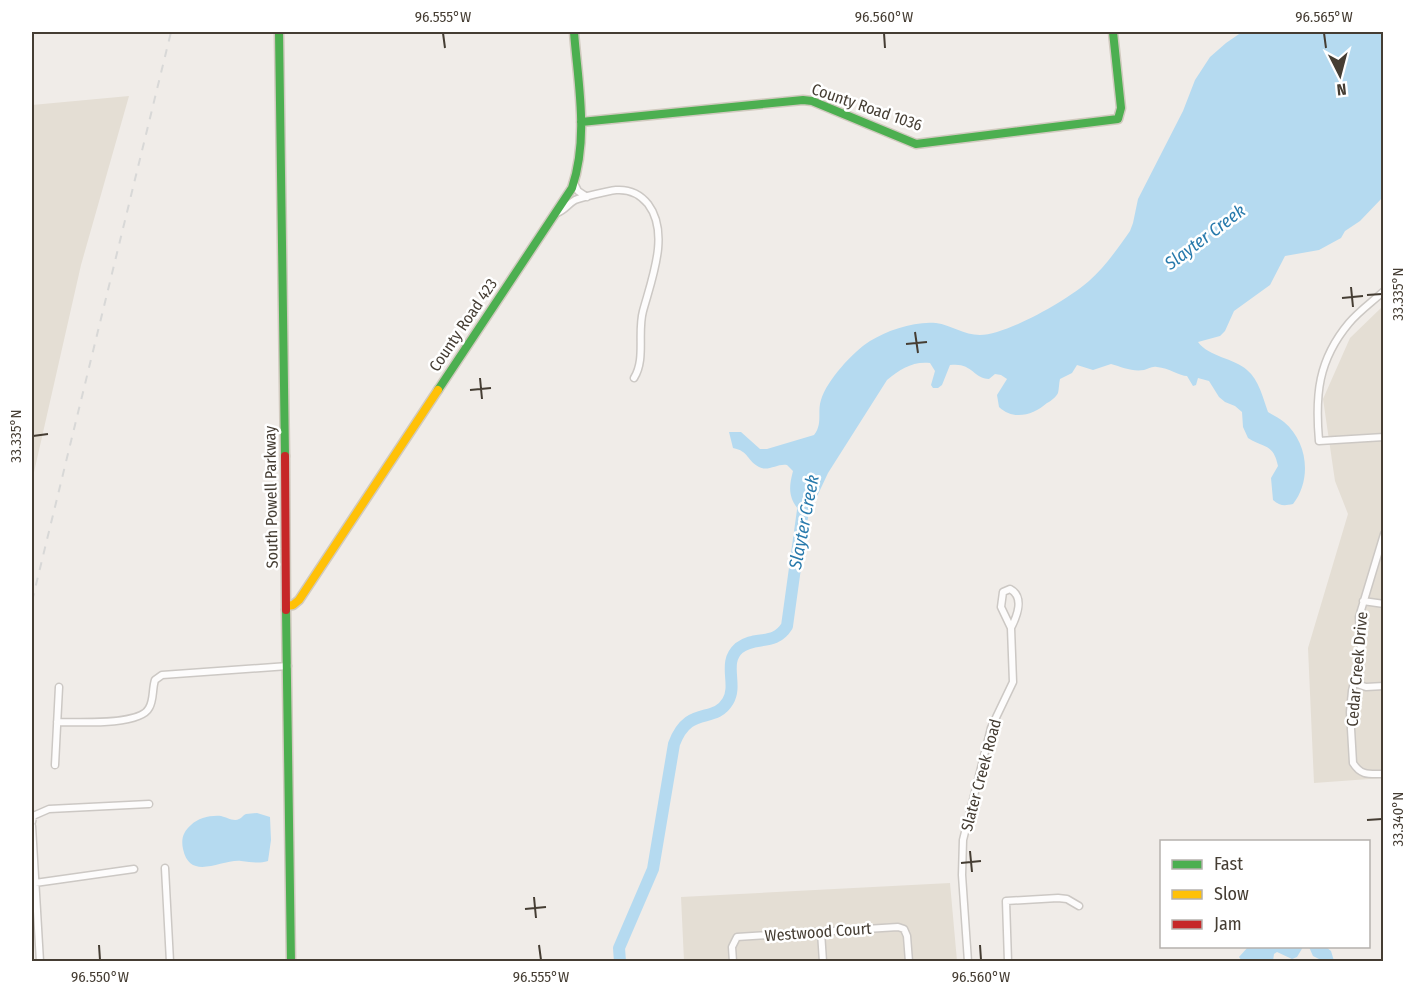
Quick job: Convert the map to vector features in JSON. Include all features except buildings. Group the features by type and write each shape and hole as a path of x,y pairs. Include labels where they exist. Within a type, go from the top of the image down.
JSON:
{"street":[{"name":"South Powell Parkway","path":"279,32 291,962"},
{"name":"County Road 423","path":"287,606 299,600 557,213 574,183 580,160 581,122 574,32"},
{"name":"County Road 1036","path":"581,122 803,100 916,144 1106,121 1118,118 1121,108 1113,32"},
{"path":"574,183 578,191 588,197"},
{"path":"557,213 574,200 614,190 630,191 646,202 658,222 659,239 651,287 642,316 640,359 634,378"},
{"path":"1383,291 1350,322 1330,353 1321,375 1316,406 1319,441 1383,437"},
{"name":"Cedar Creek Drive","path":"1383,534 1359,617 1361,652 1350,712 1353,763 1357,770 1365,775 1383,774"},
{"name":"Slater Creek Road","path":"968,962 962,850 988,738 1012,682 1011,628 1019,599 1016,592 1010,589 1003,592 1001,607 1011,628"},
{"path":"1363,601 1383,604"},
{"path":"57,722 124,720 140,717 148,710 155,680 162,675 288,666"},
{"path":"1354,683 1366,687 1383,686"},
{"path":"55,765 59,687"},
{"path":"40,962 32,821 49,809 149,804"},
{"path":"165,868 170,962"},
{"path":"35,883 134,869"},
{"path":"1008,962 1006,901 1058,898 1067,899 1078,906"},
{"name":"Westwood Court","path":"733,962 734,941 737,937 898,927 903,929 907,936 909,962"},
{"path":"821,932 823,962"}],"shaded area":[{"path":"129,96 81,265 32,481 32,105"},
{"path":"1383,306 1383,778 1314,783 1308,648 1348,514 1335,481 1323,399 1350,338"},
{"path":"950,883 957,961 684,961 681,897"}],"water":[{"path":"1242,32 1383,32 1383,197 1360,221 1345,231 1341,238 1319,250 1285,256 1270,285 1234,311 1225,331 1220,336 1198,342 1208,351 1247,370 1258,384 1268,412 1284,422 1298,440 1305,461 1305,473 1303,484 1293,504 1282,505 1273,500 1271,478 1278,466 1274,453 1248,438 1243,427 1242,412 1219,397 1209,381 1198,378 1196,385 1193,386 1187,376 1157,367 1135,370 1111,364 1093,370 1077,365 1072,373 1060,379 1058,393 1053,399 1036,411 1017,415 999,407 997,395 1007,379 1001,375 995,374 989,379 963,366 950,365 942,385 933,388 931,385 935,371 930,363 918,363 907,367 887,380 828,473 809,509 798,509 792,500 790,486 793,471 787,465 762,468 755,465 742,451 733,448 729,432 741,432 760,449 814,435 819,422 821,400 835,375 863,346 885,333 911,325 936,323 974,335 992,333 1037,315 1089,281 1106,264 1130,231 1138,199 1183,111 1195,80 1210,57"},
{"path":"257,813 270,817 271,840 268,861 258,863 233,861 199,867 192,865 187,859 183,849 184,833 194,823 213,816 237,820 246,814"},
{"path":"1247,948 1302,948 1297,957 1292,959 1277,952 1274,954 1273,961 1242,961 1239,957"},
{"path":"1309,948 1327,948 1331,951 1334,961 1323,961 1313,956"}],"waterway":[{"name":"Slayter Creek","path":"620,962 619,948 653,869 674,744 687,724 694,719 716,712 728,701 732,688 732,660 739,648 751,642 770,639 787,626 807,495"}],"railway":[{"path":"32,601 171,32"}],"traffic: fast":[{"path":"279,32 285,456"},
{"path":"438,390 572,188 577,169 581,130 574,32"},
{"path":"581,122 803,100 812,101 916,144 1118,119 1121,108 1113,32"},
{"path":"286,610 291,962"}],"traffic: slow":[{"path":"287,606 299,600 438,390"}],"traffic: jam":[{"path":"285,456 286,610"}]}
